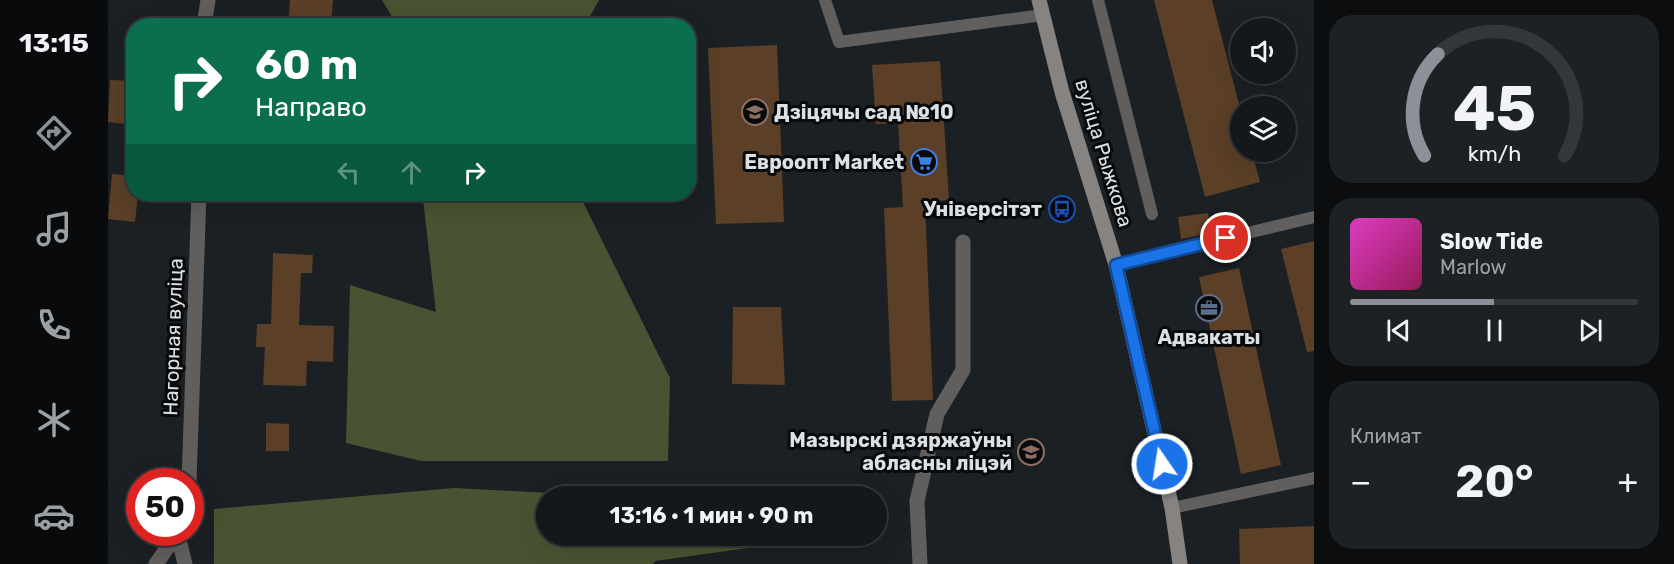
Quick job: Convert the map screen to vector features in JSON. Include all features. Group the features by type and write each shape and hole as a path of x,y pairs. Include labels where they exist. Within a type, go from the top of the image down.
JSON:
{"main road":[{"name":"вуліца Рыжкова","path":"1041,8 1062,92 1116,265 1172,508 1180,564"}],"street":[{"path":"205,18 208,0"},
{"name":"Нагорная вуліца","path":"189,468 199,201"},
{"path":"920,564 917,501 938,414 963,370 963,242"},
{"path":"156,564 169,546"},
{"path":"180,546 185,564"}],"lane":[{"path":"825,0 839,42 1041,8"},
{"path":"1098,0 1152,214"},
{"path":"1116,265 1314,217"},
{"path":"1172,508 1314,478"}],"green space":[{"path":"382,0 599,0 589,18 393,18"},
{"path":"423,201 582,201 670,378 668,461 421,461 346,443 350,285 436,312"},
{"path":"454,488 536,492 536,546 762,546 655,561 653,564 214,564 214,509"}],"building":[{"path":"290,0 333,0 332,18 289,18"},
{"path":"1154,0 1212,0 1230,69 1230,84 1234,84 1237,96 1230,96 1230,162 1255,162 1260,182 1205,197"},
{"path":"777,45 784,222 716,224 708,48"},
{"path":"940,61 949,200 925,202 933,400 892,401 884,208 903,207 898,123 876,124 872,65"},
{"path":"110,80 126,81 126,124 108,122"},
{"path":"112,174 126,175 126,201 137,201 135,222 108,219"},
{"path":"1208,213 1211,233 1181,239 1178,217"},
{"path":"1314,241 1314,351 1307,352 1281,249"},
{"path":"273,253 313,255 312,273 301,273 299,325 334,326 333,362 307,361 306,386 263,385 265,347 256,347 257,324 271,324"},
{"path":"1239,268 1281,465 1241,474 1199,277"},
{"path":"733,307 781,307 785,385 732,384"},
{"path":"266,423 289,424 289,451 266,451"},
{"path":"1314,526 1314,564 1240,564 1239,529"}],"place":[{"name":"Дзіцячы сад №10","path":"755,112"},
{"name":"Евроопт Market","path":"924,162"},
{"name":"Універсітэт","path":"1062,209"},
{"name":"Адвакаты","path":"1209,308"},
{"name":"Мазырскі дзяржаўны абласны ліцэй","path":"1031,452"}],"route":[{"path":"1162,464 1116,265 1226,238"}]}
